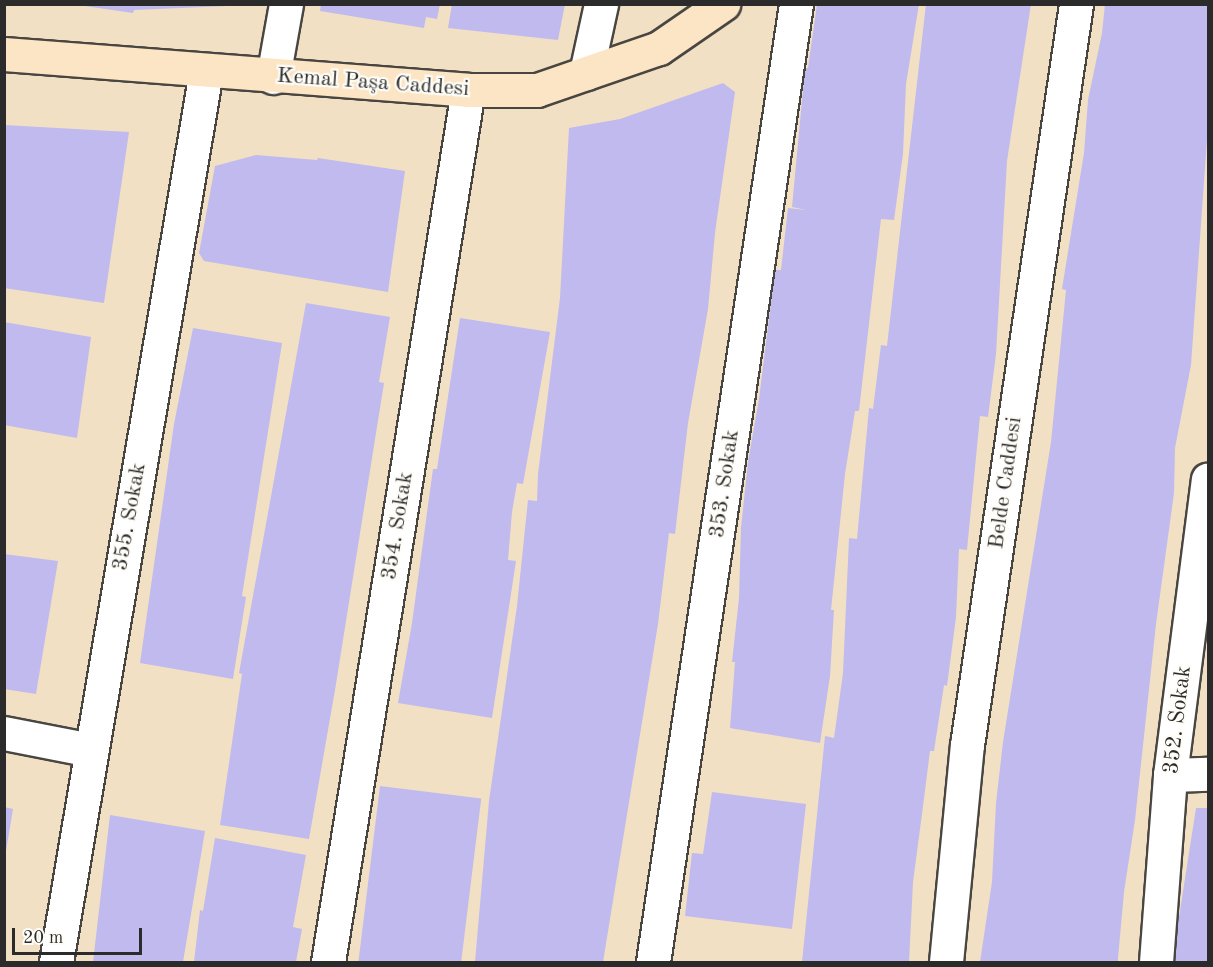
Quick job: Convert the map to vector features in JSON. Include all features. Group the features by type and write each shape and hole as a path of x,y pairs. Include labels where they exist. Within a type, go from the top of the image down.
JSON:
{"street":[{"path":"273,77 286,4"},
{"path":"586,73 601,4"},
{"name":"Kemal Paşa Caddesi","path":"4,54 273,77 468,90 537,90 659,48 723,4"},
{"name":"353. Sokak","path":"653,963 796,4"},
{"name":"Belde Caddesi","path":"946,963 967,745 1076,4"},
{"name":"355. Sokak","path":"56,963 206,71"},
{"name":"354. Sokak","path":"328,963 468,90"},
{"name":"352. Sokak","path":"1156,963 1170,775 1209,479"},
{"path":"4,733 91,750"},
{"path":"1170,775 1209,774"}],"building":[{"path":"71,4 227,4 227,6 134,10 133,13"},
{"path":"321,4 440,4 437,19 426,17 424,28 320,11"},
{"path":"452,4 565,4 558,40 448,28"},
{"path":"817,4 919,4 906,84 903,154 894,220 881,219 859,411 855,411 845,474 831,610 834,610 830,676 820,743 730,728 735,662 732,662 739,598 741,528 748,462 759,399 775,270 781,270 788,208 806,210 792,207 805,68 808,68"},
{"path":"926,4 1031,4 1007,161 996,354 988,417 980,416 967,550 959,549 956,617 947,686 944,685 934,751 930,751 913,882 909,962 802,962 825,736 834,738 843,673 849,538 857,539 869,408 873,409 881,345 887,346"},
{"path":"1105,4 1208,4 1208,125 1191,365 1175,448 1174,493 1156,624 1135,820 1124,892 1118,962 980,962 992,882 996,803 1003,742 1051,442 1066,290 1062,289 1084,153 1088,100 1102,33"},
{"path":"723,83 735,92 715,233 708,309 688,423 675,534 669,533 658,624 603,962 475,962 489,801 517,606 528,500 537,501 538,474 560,298 569,128 620,119"},
{"path":"4,125 129,132 104,303 4,288"},
{"path":"256,155 317,160 318,158 405,171 388,292 204,261 199,253 215,166"},
{"path":"306,303 390,317 379,382 384,383 309,839 220,825 242,674 239,673"},
{"path":"460,318 550,332 523,484 517,483 512,512 508,560 516,561 492,718 398,703 412,623 433,469 437,469"},
{"path":"4,322 91,337 77,438 4,425"},
{"path":"193,328 282,343 242,596 246,597 233,679 140,663 174,424"},
{"path":"4,554 58,561 36,694 4,689"},
{"path":"380,786 481,798 461,962 358,962"},
{"path":"712,792 806,804 792,929 685,916 692,853 703,854"},
{"path":"4,807 13,809 6,851 4,851"},
{"path":"1196,808 1208,808 1208,962 1172,962"},
{"path":"110,815 205,831 183,962 93,962"},
{"path":"215,838 306,855 293,927 302,929 296,962 194,962 200,910 203,911"}]}
